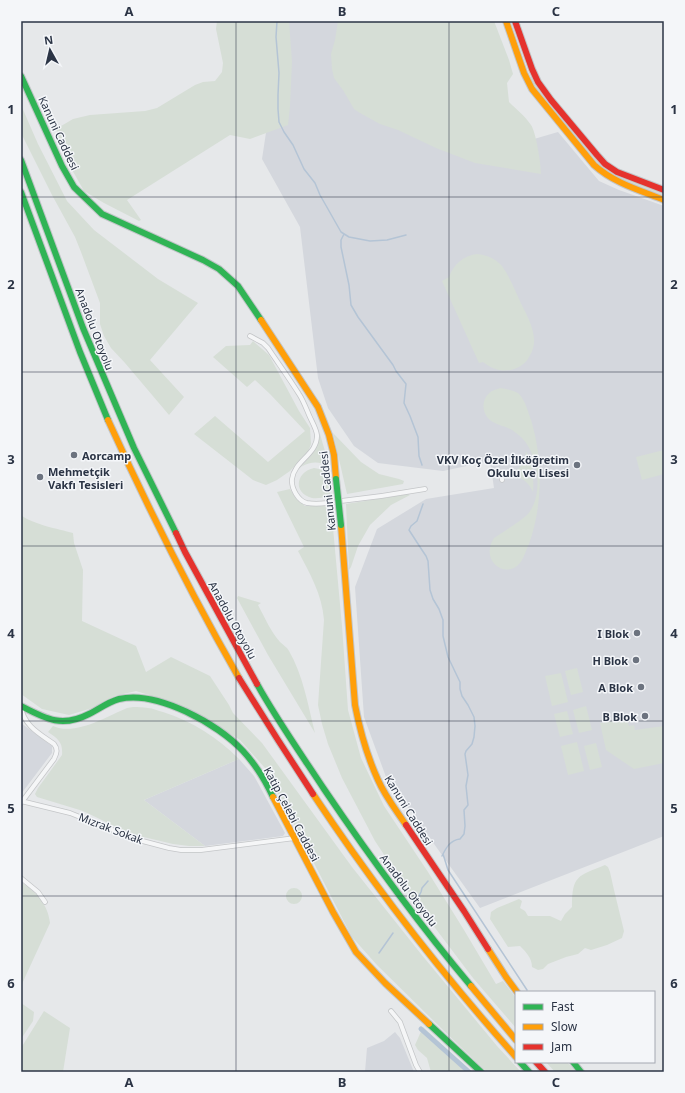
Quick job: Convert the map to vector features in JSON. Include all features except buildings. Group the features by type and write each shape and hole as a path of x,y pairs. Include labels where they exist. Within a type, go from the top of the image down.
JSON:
{"main road":[{"path":"506,21 524,73 532,89 594,165 612,179 664,200"},
{"path":"515,21 538,82 597,155 605,164 616,172 664,190"},
{"name":"Kanuni Caddesi","path":"21,76 62,166 74,187 102,214 203,260 219,269 238,286 318,407 329,435 334,455 355,705 366,750 378,780 392,804 464,910 516,991"},
{"name":"Anadolu Otoyolu","path":"21,160 83,328 125,429 184,552 265,698 349,826 395,890 444,953 515,1039"},
{"name":"Anadolu Otoyolu","path":"21,192 73,336 100,404 163,537 240,679 305,782 371,878 430,956 515,1057"},
{"name":"Katip Çelebi Caddesi","path":"21,707 47,720 58,722 82,718 119,699 133,697 148,698 162,702 201,720 238,746 263,777 345,934 356,952 385,983 480,1072"},
{"path":"521,1063 529,1072"},
{"path":"537,1063 545,1072"},
{"path":"574,1063 581,1072"}],"street":[{"path":"250,336 263,343 268,348 299,395 316,431 316,442 310,453 299,465 292,479 294,490 306,503 323,503 369,498 425,489"},
{"path":"501,472 502,480"},
{"path":"21,707 23,716 28,724 54,744 57,747 57,751 54,759 21,802"},
{"name":"Mızrak Sokak","path":"21,802 70,813 122,835 181,850 202,850 295,838"},
{"path":"21,878 38,892 45,902"},
{"path":"390,1011 400,1022 420,1072"}],"shaded area":[{"path":"217,21 289,21 292,62 288,125 250,139 230,135 127,200 141,220 139,221 84,191 66,159 56,129 73,119 90,115 145,111 157,108 195,85 203,82 215,81 222,72 223,63 216,29"},
{"name":"VKV Koç Özel İlköğretim Okulu ve Lisesi","path":"283,21 487,21 505,105 534,139 558,132 599,181 619,190 664,206 664,836 480,908 386,777 364,717 355,587 377,529 426,499 494,488 490,461 443,471 378,463 354,446 328,408 318,378 300,227 262,159"},
{"path":"338,21 494,21 513,74 507,83 509,102 526,119 533,129 538,148 541,174 475,163 436,148 398,130 380,124 354,109 334,78 332,69 331,54"},
{"path":"532,76 539,90 600,163 619,177 664,194 664,196 618,179 596,163 538,92 530,77"},
{"path":"21,105 38,144 67,201 94,230 158,279 198,303 150,360 184,397 169,415 111,348 104,336 100,324 100,303 75,237 21,133"},
{"path":"477,254 491,257 502,266 532,328 534,335 533,350 525,363 514,369 506,371 490,367 483,362 479,363 442,281 449,277 460,261"},
{"path":"253,341 269,355 299,411 310,428 311,444 308,452 290,471 277,480 266,485 253,480 194,434 215,416 268,462 305,431 255,380 247,387 213,357 226,346 250,345"},
{"path":"500,388 512,390 518,393 524,402 535,435 538,451 540,482 537,513 529,544 520,563 514,568 508,570 496,566 490,554 490,546 494,538 527,515 536,498 537,476 536,465 528,445 512,430 492,422 485,413 484,401 486,397 492,391"},
{"path":"333,433 361,462 379,474 404,481 403,484 347,494"},
{"path":"320,434 329,465 315,463 301,467 316,448"},
{"path":"664,450 664,474 642,480 636,457"},
{"path":"526,451 532,471 533,492 526,481 515,476 514,472 523,463"},
{"path":"314,468 320,469 327,474 330,496 311,498 300,490 299,481 301,477 308,470"},
{"path":"290,489 295,497 305,506 331,506 348,710 361,758 384,806 428,872 496,984 503,981 515,997 515,1027 473,978 414,900 375,841 342,778 328,744 318,705 324,620 321,601 315,584 298,551 304,547 277,492"},
{"path":"408,494 410,495 391,505 370,525 358,546 349,570 346,504"},
{"path":"21,515 38,524 73,533 74,543 83,570 82,621 136,646 146,672 171,657 210,676 233,713 262,743 352,867 421,954 497,1046 521,1072 487,1072 377,965 352,937 265,768 240,740 209,720 172,702 136,691 115,696 89,709 69,715 42,709 21,694"},
{"path":"238,596 261,603 258,605 271,629 280,642 289,651 302,680 315,733 268,655 237,598"},
{"path":"577,668 583,692 571,695 565,671"},
{"path":"561,673 568,702 552,706 545,676"},
{"path":"586,706 592,730 579,733 573,710"},
{"path":"127,708 152,708 184,720 213,737 239,759 144,800 205,846 173,844 131,834 83,811 37,797 35,794 62,755 61,744 48,732 53,726 71,729 81,727"},
{"path":"567,711 573,734 560,737 554,714"},
{"path":"627,719 629,726 634,725 635,730 664,726 664,763 634,769 606,750 600,723"},
{"path":"21,723 52,746 52,753 21,794"},
{"path":"577,742 584,771 568,775 561,746"},
{"path":"596,743 602,767 590,770 584,746"},
{"path":"239,759 254,776 285,833 283,836 205,846 144,800"},
{"path":"605,865 608,867 610,872 624,931 622,938 591,950 585,948 578,954 548,964 543,969 538,970 532,967 530,958 520,946 508,947 490,919 491,912 519,899 522,901 520,908 525,911 528,916 550,916 561,921 572,907 573,888 578,878"},
{"path":"21,882 32,890 44,904 50,923 21,986"},
{"path":"291,888 297,888 302,893 300,902 297,904 291,904 286,899 286,893"},
{"path":"21,1003 34,1012 33,1021 21,1039"},
{"path":"44,1011 70,1028 63,1072 21,1072 21,1048"},
{"path":"423,1027 471,1072 431,1072 427,1058 415,1045"},
{"path":"395,1032 400,1038 414,1072 365,1072 367,1048 384,1041"},
{"path":"547,1063 568,1063 576,1072 555,1072"}],"waterway":[{"path":"277,21 276,37 279,73 279,122 293,145 304,169 315,183 320,195 341,232 349,237 370,241 387,240 406,235"},
{"path":"344,234 341,240 341,247 349,285 351,305 406,384 404,403 418,437 419,456 422,465"},
{"path":"423,504 417,521 409,530 428,561 430,590 443,620 443,636 448,657 460,682 462,696 474,717 475,726 472,744 465,754 468,775 466,786 468,805 464,810 464,834 460,839 449,845 442,856"},
{"path":"443,854 448,870 527,990"},
{"path":"419,896 422,888 428,881"},
{"path":"379,953 393,933"},
{"path":"421,1029 469,1072"}],"traffic: fast":[{"path":"21,76 62,166 74,187 102,214 203,260 219,269 238,286 261,320"},
{"path":"21,160 83,328 134,448 176,533"},
{"path":"21,192 80,352 108,420"},
{"path":"336,479 341,525"},
{"path":"257,684 289,737 359,840 413,914 471,986"},
{"path":"21,706 46,718 62,721 79,718 119,699 134,698 168,704 203,720 232,741 248,756 273,797"},
{"path":"429,1024 481,1072"},
{"path":"521,1063 529,1072"},
{"path":"574,1063 581,1072"}],"traffic: slow":[{"path":"506,21 524,73 532,89 594,165 610,177 664,200"},
{"path":"261,320 318,407 329,435 334,455 336,479"},
{"path":"108,420 170,550 239,678"},
{"path":"341,525 357,715 367,753 378,780 387,797 406,825"},
{"path":"313,794 360,862 435,962 515,1056"},
{"path":"273,797 333,912 356,952 385,983 429,1024"},
{"path":"488,949 516,991"},
{"path":"471,986 515,1039"}],"traffic: jam":[{"path":"515,21 538,82 551,100 597,155 605,164 617,172 664,190"},
{"path":"176,533 257,684"},
{"path":"239,678 313,794"},
{"path":"406,825 488,949"},
{"path":"537,1063 545,1072"}],"place":[{"name":"Aorcamp","path":"74,455"},
{"name":"VKV Koç Özel İlköğretim Okulu ve Lisesi","path":"577,465"},
{"name":"Mehmetçik Vakfı Tesisleri","path":"40,477"},
{"name":"I Blok","path":"637,633"},
{"name":"H Blok","path":"636,660"},
{"name":"A Blok","path":"641,687"},
{"name":"B Blok","path":"645,716"}]}
